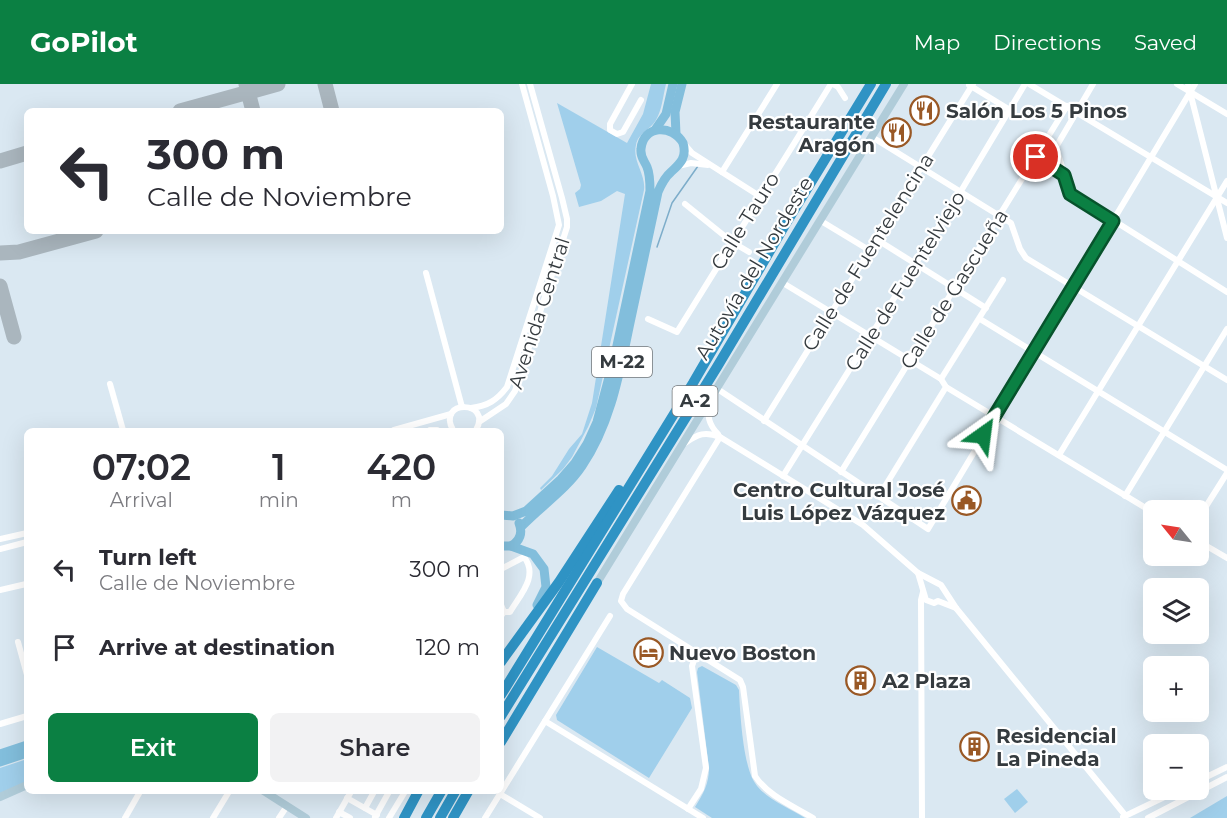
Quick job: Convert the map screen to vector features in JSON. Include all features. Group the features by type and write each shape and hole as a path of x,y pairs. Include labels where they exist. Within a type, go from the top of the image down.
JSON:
{"highway":[{"name":"Autovía del Nordeste","path":"504,690 693,383 785,225 872,84"},
{"name":"Autovía del Nordeste","path":"504,711 717,367 778,261 886,84"},
{"path":"556,607 558,595 774,239 785,225"},
{"path":"504,659 604,515 689,381"},
{"path":"504,731 597,583"},
{"path":"504,737 597,583"},
{"path":"404,818 416,794"},
{"path":"426,818 440,794"},
{"path":"440,818 454,794"},
{"path":"453,818 467,794"},
{"path":"460,818 473,794"}],"main road":[{"name":"M-22","path":"513,516 526,511 561,479 587,444 597,422 615,355 650,191 647,167 641,157 641,146 646,136 655,130 666,114 673,84"},
{"path":"676,134 675,112 682,84"},
{"path":"655,130 664,129 676,134 683,143"},
{"name":"M-22","path":"521,527 567,485 581,468 604,425 620,368 658,192 663,181 675,169 684,153 683,143"},
{"path":"647,167 661,173 675,169"},
{"path":"504,515 513,516 521,527 518,540 504,546"},
{"path":"504,546 533,555 544,569 546,587 543,596 504,658"},
{"path":"0,754 24,746"},
{"path":"0,762 24,754"}],"street":[{"name":"Avenida Central","path":"471,408 488,405 499,398 507,387 559,225 552,191 522,84"},
{"name":"Avenida Central","path":"479,422 506,404 515,391 567,227 567,219 530,84"},
{"path":"632,84 610,124 610,130 617,134 622,132 641,100"},
{"path":"722,172 777,84"},
{"path":"832,84 838,87 845,98"},
{"name":"Calle Tauro","path":"648,319 677,332 832,84"},
{"path":"597,583 904,84"},
{"name":"Calle de Fuentelviejo","path":"783,476 916,264 1025,84"},
{"path":"1029,84 1227,203"},
{"path":"1092,84 1056,147 1070,194 1227,292"},
{"path":"1177,84 1227,114"},
{"path":"1188,84 1227,238"},
{"path":"716,388 928,529 1196,84"},
{"path":"971,85 1010,110"},
{"name":"Calle de Fuentelencina","path":"764,421 971,85"},
{"name":"Calle de Gascueña","path":"841,472 1067,106"},
{"path":"872,137 1011,223 1020,249 1026,258 1227,380"},
{"path":"683,143 692,153 711,166 761,196"},
{"path":"1036,157 1064,175"},
{"path":"675,169 691,163 711,166"},
{"path":"1059,455 1227,181"},
{"path":"685,204 732,242 749,252"},
{"path":"821,221 869,250"},
{"path":"876,239 986,308"},
{"path":"426,273 462,407"},
{"path":"941,379 1003,280"},
{"path":"783,283 941,379 946,387 994,417 1143,507"},
{"path":"980,319 1099,390 1227,472 1209,501"},
{"path":"1125,496 1227,329"},
{"path":"110,384 122,428"},
{"path":"879,496 946,387"},
{"path":"708,401 711,427 720,437"},
{"path":"401,428 451,414 462,407 471,408 476,412 479,422 477,428"},
{"path":"451,414 451,428"},
{"path":"682,445 698,434 709,433 720,437 863,525 918,573 941,585 1124,817 1159,800"},
{"path":"720,437 621,599 623,607 740,680 743,687 755,776 760,784 813,818"},
{"path":"0,539 24,533"},
{"path":"0,549 24,543"},
{"path":"1209,547 1227,558"},
{"path":"504,567 524,557 531,570 529,580 510,612 504,610"},
{"path":"918,573 924,596 929,602"},
{"path":"922,818 921,617 923,590 933,582"},
{"path":"0,590 24,584"},
{"path":"938,601 942,598 944,591"},
{"path":"929,602 938,601 957,608"},
{"path":"921,617 929,602"},
{"path":"504,788 610,616"},
{"path":"18,642 24,664"},
{"path":"688,809 700,789 705,768 692,666 697,652"},
{"path":"0,724 24,717"},
{"path":"545,721 703,818"},
{"path":"1209,776 1227,767"},
{"path":"1148,818 1227,777"},
{"path":"0,797 24,786"},
{"path":"125,818 139,794"},
{"path":"213,818 228,794"},
{"path":"274,794 286,806 306,818"},
{"path":"350,794 337,815 350,818"},
{"path":"365,808 373,794"},
{"path":"347,798 376,816 388,794"},
{"path":"389,818 403,794"},
{"path":"485,818 500,794 540,818"},
{"path":"279,818 286,806"},
{"path":"1134,813 1140,818"}],"shaded area":[{"path":"651,84 666,84 658,116 639,137 636,145 636,157 643,178 644,190 596,408 572,457 541,490 540,488 552,476 569,449 582,434 592,403 625,194 617,191 601,201 579,207 575,193 581,185 557,103 627,143 643,114"},
{"path":"597,647 659,683 662,680 690,698 692,708 649,778 557,720 556,715"},
{"path":"702,666 736,685 739,690 745,752 751,775 759,789 805,818 712,818 695,807 705,789 709,774 697,672"},
{"path":"24,760 24,783 0,794 0,768"},
{"path":"1017,789 1028,802 1015,813 1004,799"},
{"path":"1227,796 1227,818 1190,818"}],"waterway":[{"path":"657,247 672,203 698,166"}],"taxiway":[{"path":"246,84 252,108"},
{"path":"191,108 278,84"},
{"path":"325,84 331,108"},
{"path":"0,161 24,154"},
{"path":"0,253 19,252 85,234"},
{"path":"0,286 14,337"}],"place":[{"name":"Salón Los 5 Pinos","path":"925,111"},
{"name":"Restaurante Aragón","path":"896,133"},
{"name":"Centro Cultural José Luis López Vázquez","path":"966,501"},
{"name":"Nuevo Boston","path":"648,653"},
{"name":"A2 Plaza","path":"861,681"},
{"name":"Residencial La Pineda","path":"975,747"}],"route":[{"path":"983,435 1113,221 1070,194 1064,175 1036,157"}]}
